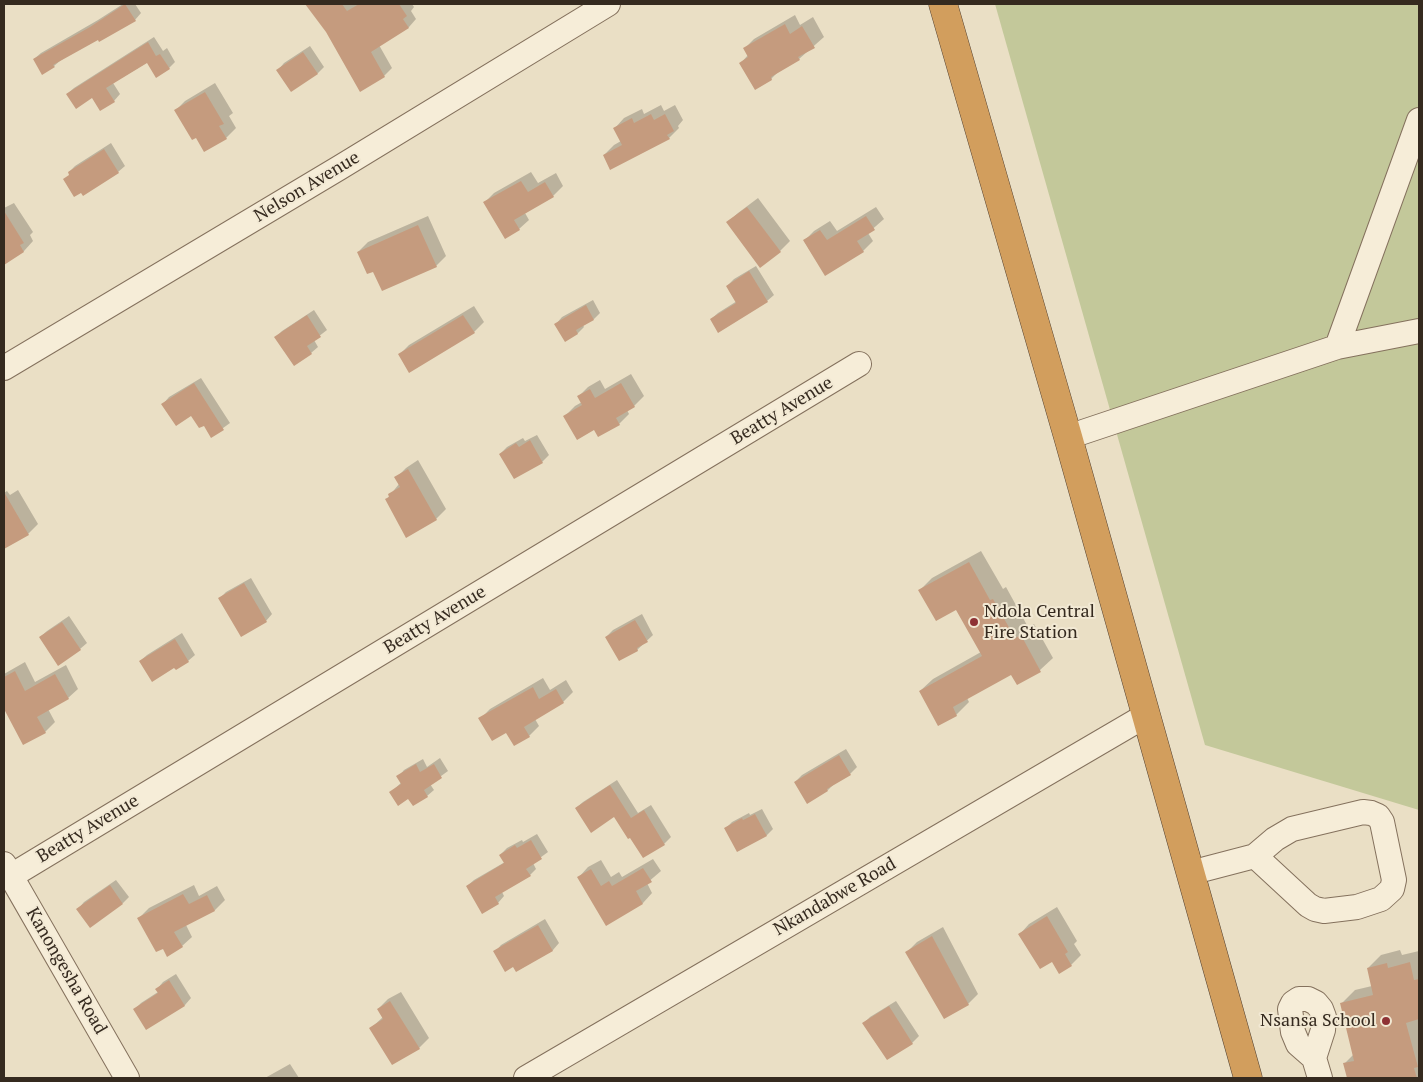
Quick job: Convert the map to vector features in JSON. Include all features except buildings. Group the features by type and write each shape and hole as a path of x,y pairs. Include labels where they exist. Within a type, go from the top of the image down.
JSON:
{"highway":[{"path":"943,4 1068,437 1248,1078"}],"street":[{"name":"Nelson Avenue","path":"4,368 339,168 608,4"},
{"path":"1337,347 1419,120"},
{"path":"1068,437 1337,347 1419,331"},
{"name":"Beatty Avenue","path":"7,870 859,364"},
{"name":"Nkandabwe Road","path":"526,1078 1145,716"},
{"path":"1190,872 1255,856 1275,838 1292,829 1363,812 1378,816 1382,822 1394,880 1392,889 1381,899 1357,907 1324,911 1308,905 1255,856"},
{"name":"Kanongesha Road","path":"7,870 127,1078"}],"green space":[{"path":"995,4 1419,4 1419,810 1205,745"}],"place":[{"name":"Ndola Central Fire Station","path":"974,622"},
{"name":"Nsansa School","path":"1386,1021"}]}
